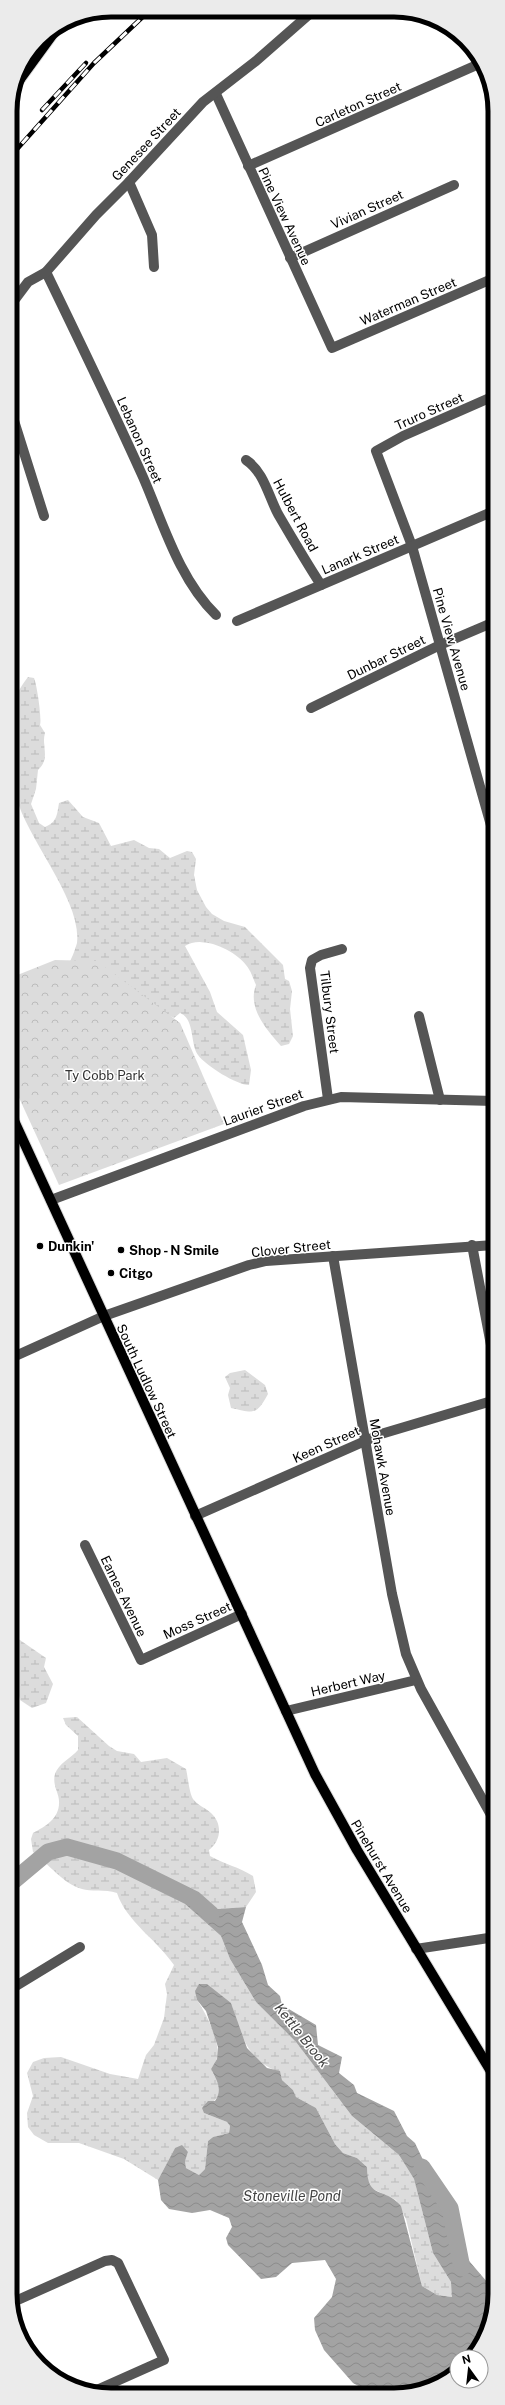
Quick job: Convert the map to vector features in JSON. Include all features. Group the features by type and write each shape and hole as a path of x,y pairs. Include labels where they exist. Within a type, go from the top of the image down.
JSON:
{"main road":[{"path":"28,67 43,47"},
{"name":"South Ludlow Street","path":"17,1127 195,1516 263,1659"},
{"name":"Pinehurst Avenue","path":"263,1659 315,1774 333,1809 488,2067"}],"street":[{"name":"Genesee Street","path":"17,297 28,282 46,272 96,215 130,182 204,102 216,94 306,17"},
{"name":"Carleton Street","path":"248,166 476,66"},
{"name":"Pine View Avenue","path":"216,94 332,348"},
{"path":"130,182 152,235 154,267"},
{"name":"Vivian Street","path":"290,258 454,185"},
{"name":"Lebanon Street","path":"46,272 101,384 177,557 201,597 216,615"},
{"name":"Waterman Street","path":"332,348 488,281"},
{"name":"Truro Street","path":"376,451 409,433 488,399"},
{"path":"17,430 44,516"},
{"name":"Pine View Avenue","path":"376,451 412,546 488,815"},
{"name":"Hulbert Road","path":"246,460 254,465 262,477 277,512 321,585"},
{"name":"Lanark Street","path":"237,621 488,514"},
{"name":"Dunbar Street","path":"311,708 440,645 488,625"},
{"name":"Tilbury Street","path":"328,1099 310,968 312,960 321,955 342,949"},
{"path":"419,1016 440,1100"},
{"name":"Laurier Street","path":"50,1200 304,1106 328,1099 347,1097 488,1101"},
{"path":"472,1245 488,1333"},
{"name":"Clover Street","path":"17,1356 104,1316 249,1265 266,1261 488,1245"},
{"name":"Mohawk Avenue","path":"333,1256 398,1624 416,1680 488,1809"},
{"name":"Keen Street","path":"195,1516 365,1441 488,1402"},
{"name":"Eames Avenue","path":"85,1545 141,1660"},
{"name":"Moss Street","path":"141,1660 242,1614"},
{"name":"Herbert Way","path":"286,1711 416,1680"},
{"path":"416,1949 488,1938"},
{"path":"17,1985 80,1947"},
{"path":"18,2300 109,2260 118,2263 164,2360 103,2387"}],"green space":[{"path":"28,677 34,678 40,709 40,725 45,733 45,756 42,765 38,770 36,789 31,804 39,823 45,827 52,823 57,815 59,803 68,800 83,817 99,823 111,846 134,840 149,848 159,849 170,858 187,851 192,852 196,859 194,875 197,890 206,907 212,914 224,921 245,927 283,965 285,979 289,981 292,991 290,1009 293,1036 289,1044 281,1046 265,1026 256,1010 254,994 256,985 246,965 235,954 209,943 192,943 185,946 210,992 217,1012 243,1035 251,1070 249,1085 237,1082 214,1069 198,1055 190,1026 185,1016 180,1013 174,1018 68,966 77,943 76,926 71,908 63,889 22,813 17,799 17,694"},
{"name":"Ty Cobb Park","path":"55,960 97,961 180,1023 224,1124 59,1185 17,1093 17,975"},
{"path":"245,1370 265,1385 268,1394 257,1409 250,1412 231,1408 228,1395 230,1388 225,1377 230,1373"},
{"path":"17,1638 46,1658 44,1667 53,1684 46,1703 32,1708 20,1700 17,1687"},
{"path":"77,1717 109,1746 117,1751 134,1754 141,1762 167,1758 186,1769 193,1799 215,1817 219,1827 216,1842 209,1850 210,1856 253,1876 256,1892 246,1907 218,1909 194,1899 185,1904 221,1936 230,1959 256,2002 296,2042 352,2116 399,2155 414,2179 433,2253 451,2282 454,2293 452,2297 437,2295 422,2286 406,2219 396,2200 371,2188 367,2181 367,2167 357,2158 343,2153 335,2144 316,2108 296,2097 293,2090 282,2080 280,2072 259,2061 252,2053 246,2045 231,2003 197,2000 212,2028 218,2052 217,2059 211,2069 219,2085 219,2095 204,2113 227,2122 230,2126 229,2133 213,2137 208,2141 205,2169 199,2175 186,2168 185,2161 188,2152 175,2148 158,2180 124,2159 79,2143 48,2143 34,2135 28,2127 27,2113 33,2096 27,2073 33,2062 44,2058 61,2057 110,2074 138,2079 146,2055 154,2045 164,2018 167,1994 165,1984 174,1965 127,1913 117,1893 85,1890 75,1886 62,1878 33,1852 31,1839 33,1833 55,1817 59,1807 59,1798 54,1782 55,1774 62,1764 78,1750 78,1736 66,1725 63,1718"}],"water":[{"name":"Stoneville Pond","path":"194,1899 218,1909 246,1907 242,1922 262,1965 268,1985 280,1996 282,2005 316,2025 318,2045 342,2057 339,2073 354,2085 357,2093 394,2111 407,2136 415,2143 434,2183 447,2225 458,2248 488,2283 486,2312 481,2330 475,2341 470,2349 449,2349 449,2370 435,2378 418,2385 394,2388 362,2388 353,2383 324,2350 315,2330 314,2318 332,2297 336,2279 325,2260 292,2263 276,2277 261,2279 228,2245 226,2238 232,2227 229,2218 210,2210 192,2213 169,2209 161,2200 158,2180 175,2148 182,2145 188,2152 185,2161 186,2168 199,2175 205,2169 208,2141 213,2137 229,2133 230,2126 227,2122 204,2113 202,2108 208,2101 215,2101 219,2093 217,2081 211,2069 217,2059 218,2047 206,2011 197,2000 195,1991 199,1984 207,1984 231,2003 247,2048 267,2068 280,2071 282,2080 293,2090 296,2097 316,2108 335,2144 343,2153 357,2158 367,2167 370,2185 378,2192 395,2200 401,2206 422,2286 437,2295 452,2297 451,2282 433,2253 414,2179 399,2155 352,2116 296,2042 256,2002 230,1959 221,1936 185,1904"}],"waterway":[{"name":"Kettle Brook","path":"17,1878 48,1852 67,1847 117,1861 194,1899 211,1914"},
{"name":"Kettle Brook","path":"422,2167 450,2208 462,2268"}],"railway":[{"path":"17,149 94,63 143,17"},
{"path":"42,110 86,63"}],"place":[{"name":"Dunkin'","path":"40,1246"},
{"name":"Shop - N Smile","path":"121,1250"},
{"name":"Citgo","path":"111,1273"}]}
